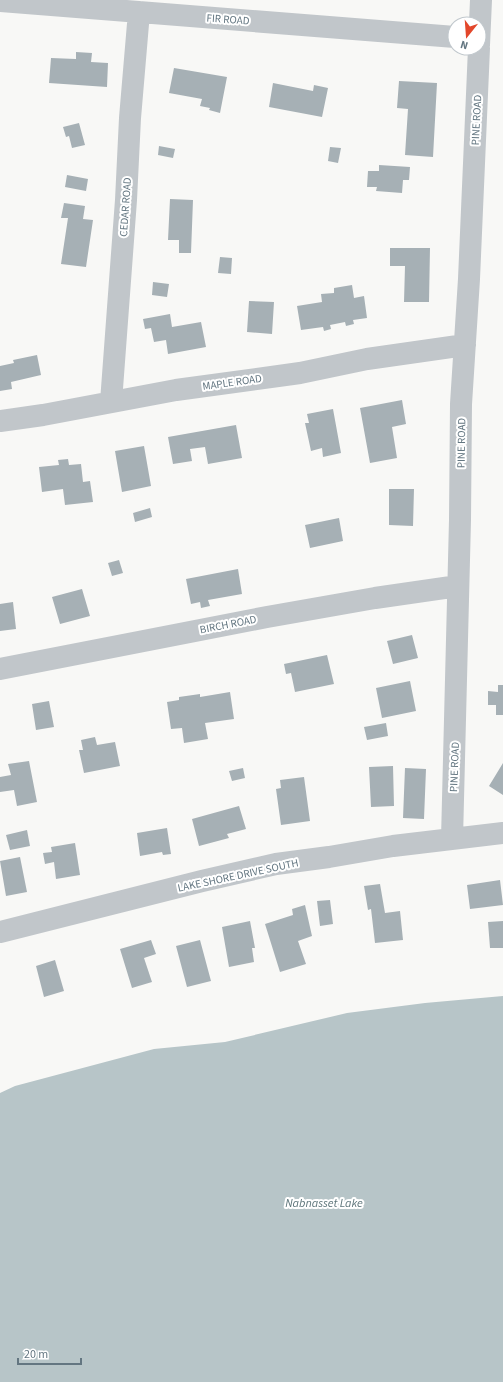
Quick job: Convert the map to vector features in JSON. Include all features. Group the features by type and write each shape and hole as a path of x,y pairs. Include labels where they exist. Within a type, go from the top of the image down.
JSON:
{"street":[{"path":"480,16 481,0"},
{"name":"FIR ROAD","path":"0,1 447,36"},
{"name":"CEDAR ROAD","path":"111,402 126,200 130,118 139,12"},
{"name":"PINE ROAD","path":"452,839 461,404 479,56"},
{"name":"MAPLE ROAD","path":"0,421 43,415 176,390 300,373 367,359 465,345"},
{"name":"BIRCH ROAD","path":"0,669 266,617 375,598 458,586"},
{"name":"LAKE SHORE DRIVE SOUTH","path":"0,932 276,864 503,833"}],"water":[{"name":"Nabnasset Lake","path":"503,996 503,1382 0,1382 0,1093 15,1086 154,1049 225,1042 347,1013 425,1003"}],"building":[{"path":"76,52 92,53 91,62 108,63 107,87 49,83 51,58 76,59"},
{"path":"174,68 227,77 220,113 209,110 210,108 200,106 202,99 169,93"},
{"path":"399,81 437,83 433,157 405,155 408,109 397,108"},
{"path":"273,83 313,91 314,85 328,88 322,117 269,107"},
{"path":"79,123 85,145 72,148 69,136 66,137 63,127"},
{"path":"159,146 175,149 173,158 158,155"},
{"path":"330,147 341,148 338,163 328,161"},
{"path":"379,165 410,167 409,180 403,180 402,193 376,191 377,187 367,187 368,171 379,171"},
{"path":"67,175 88,179 86,191 65,187"},
{"path":"170,199 193,200 191,253 179,253 179,240 168,240"},
{"path":"64,203 85,206 83,219 93,220 86,267 61,264 68,218 61,218"},
{"path":"390,248 430,248 429,302 404,302 405,266 390,266"},
{"path":"220,257 232,258 231,274 218,273"},
{"path":"153,282 169,284 167,297 152,295"},
{"path":"352,285 354,298 364,296 367,318 353,320 354,324 346,326 345,322 330,325 331,329 324,331 323,327 301,330 297,306 322,302 321,294 334,293 334,288"},
{"path":"249,301 274,302 272,334 247,332"},
{"path":"170,314 172,327 201,322 206,347 168,354 166,340 154,342 151,328 145,329 143,319"},
{"path":"37,355 41,375 11,382 12,389 0,391 0,366 14,363 13,360"},
{"path":"402,400 406,424 392,427 397,458 370,463 360,408"},
{"path":"333,409 341,453 323,457 322,448 311,451 305,423 309,423 307,414"},
{"path":"236,425 242,458 208,464 205,447 190,449 192,461 173,464 168,437"},
{"path":"144,446 151,486 122,492 115,451"},
{"path":"68,459 69,465 81,464 83,482 90,481 93,502 65,505 63,489 42,492 39,467 59,465 58,460"},
{"path":"389,489 414,489 413,526 389,525"},
{"path":"150,508 152,517 135,522 133,513"},
{"path":"339,518 343,541 310,548 305,525"},
{"path":"119,560 123,573 112,576 108,563"},
{"path":"238,569 242,594 208,600 210,606 201,608 200,602 191,604 186,579"},
{"path":"82,589 90,616 60,624 52,597"},
{"path":"13,602 16,629 0,631 0,604"},
{"path":"412,635 418,658 393,664 387,641"},
{"path":"327,655 334,684 295,692 291,673 286,674 284,664"},
{"path":"410,681 416,711 382,718 376,688"},
{"path":"498,685 503,685 503,715 496,715 496,705 488,705 488,691 498,692"},
{"path":"230,692 234,719 205,723 208,739 184,743 182,728 171,729 167,702 179,700 179,697 200,694 200,697"},
{"path":"49,701 54,727 36,730 32,704"},
{"path":"386,723 388,736 367,740 364,727"},
{"path":"95,737 97,745 115,742 120,766 84,773 79,750 83,750 81,740"},
{"path":"29,761 37,802 17,806 14,790 0,792 0,777 11,775 8,764"},
{"path":"503,763 503,795 489,786"},
{"path":"393,766 394,806 371,807 369,767"},
{"path":"243,768 245,778 232,781 229,771"},
{"path":"405,768 426,769 424,819 403,818"},
{"path":"304,777 310,821 281,825 276,789 281,788 280,780"},
{"path":"239,806 246,829 227,834 229,838 199,846 192,819"},
{"path":"167,828 171,854 163,855 162,852 140,856 137,833"},
{"path":"27,830 30,846 10,850 6,835"},
{"path":"75,843 80,875 56,879 54,862 45,864 43,853 52,852 51,847"},
{"path":"20,857 27,892 6,896 0,861"},
{"path":"500,880 503,905 470,909 467,885"},
{"path":"380,884 385,913 400,911 403,940 375,943 371,909 368,910 364,886"},
{"path":"330,900 333,924 320,926 317,901"},
{"path":"305,905 312,936 298,941 306,964 280,972 265,924 293,915 292,909"},
{"path":"250,921 255,948 252,948 254,962 229,967 222,927"},
{"path":"503,921 503,948 490,948 488,922"},
{"path":"151,940 156,954 144,958 152,982 132,988 120,949"},
{"path":"200,940 211,981 187,987 176,946"},
{"path":"55,960 64,991 44,997 36,966"}]}
